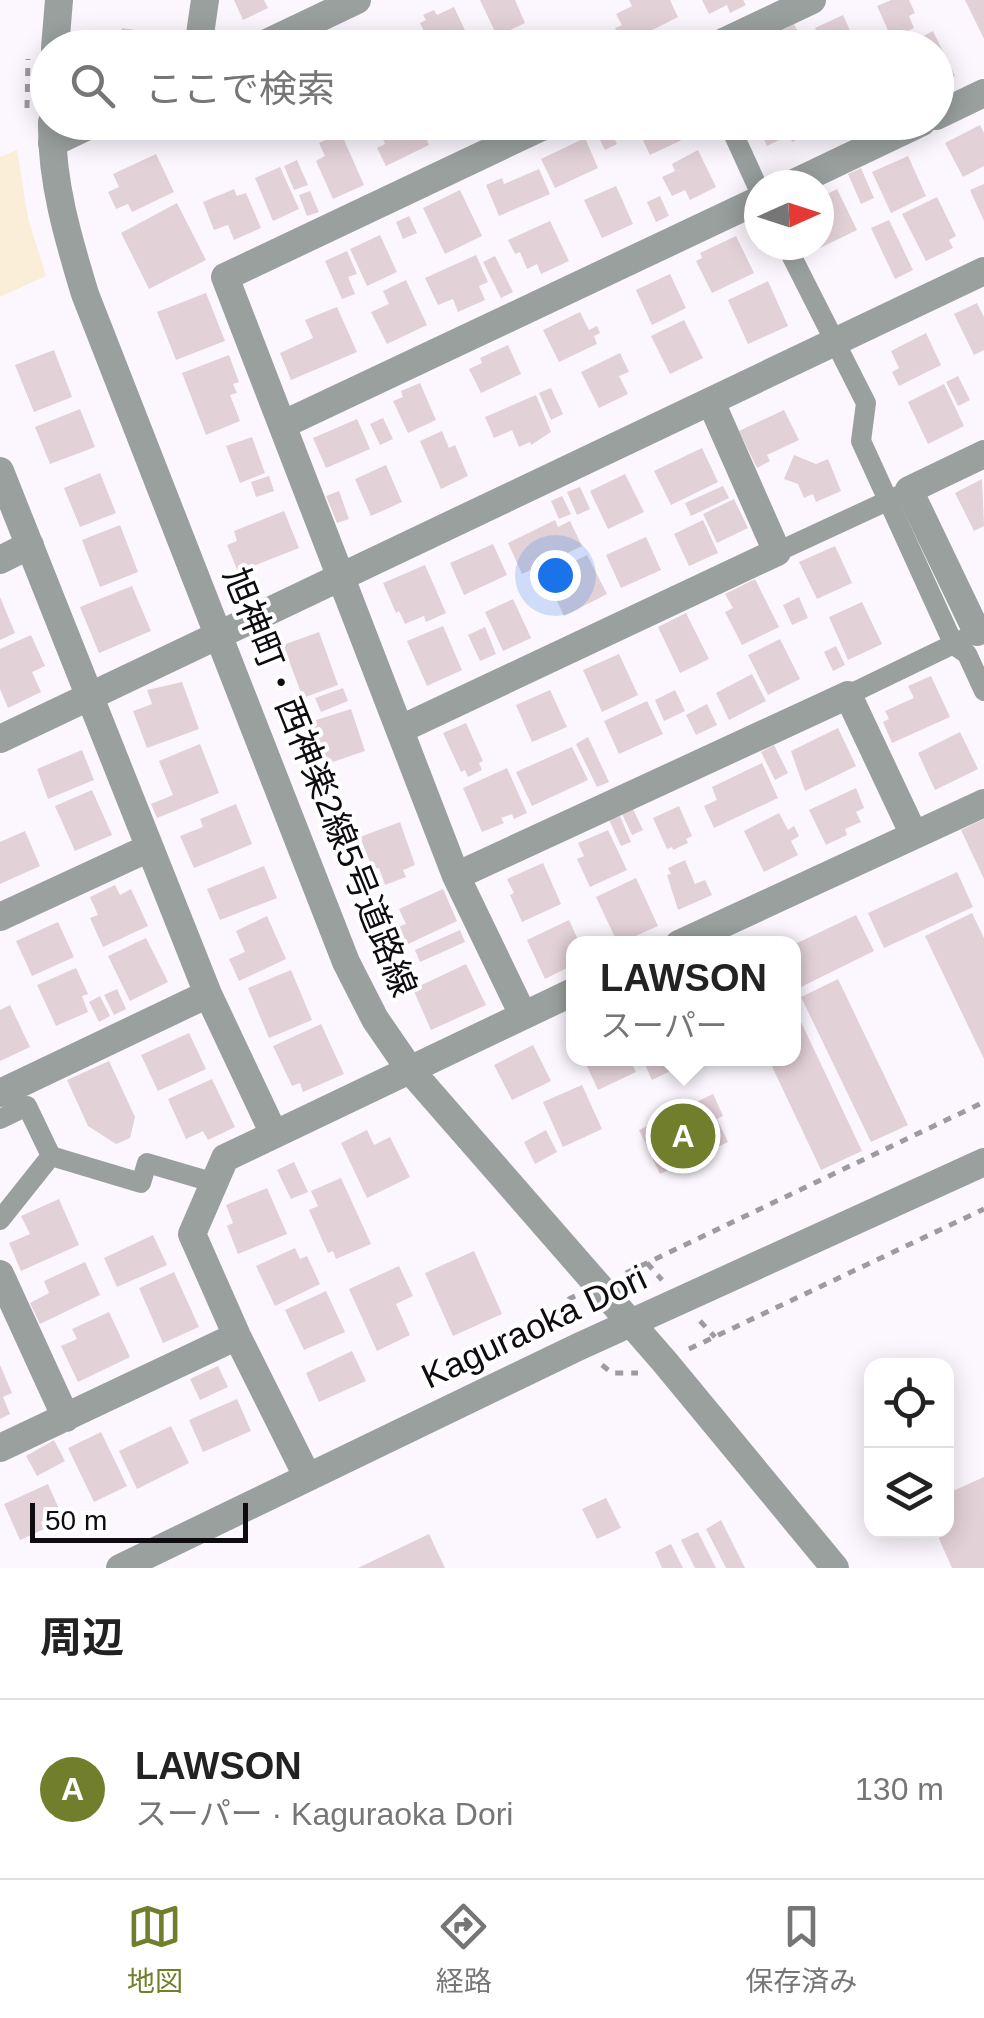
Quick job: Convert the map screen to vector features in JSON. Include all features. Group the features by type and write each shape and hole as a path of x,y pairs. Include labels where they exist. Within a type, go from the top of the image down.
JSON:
{"street":[{"path":"56,30 59,0"},
{"path":"201,30 205,0"},
{"path":"294,30 357,0"},
{"path":"748,30 812,0"},
{"path":"954,107 984,93"},
{"name":"旭神町・西神楽2線5号道路線","path":"53,140 64,224 85,294 346,962 374,1018 410,1070 664,1361 836,1568"},
{"path":"514,140 226,277 456,876 523,1016"},
{"path":"736,140 750,170"},
{"path":"821,170 884,140"},
{"path":"282,424 744,207"},
{"path":"793,260 866,403 861,440 899,495 972,635 967,654 984,692"},
{"path":"0,739 984,271"},
{"path":"710,402 778,552"},
{"path":"401,729 984,454"},
{"path":"0,471 208,994 274,1134"},
{"path":"0,560 30,546"},
{"path":"456,876 972,635"},
{"path":"848,695 914,835"},
{"path":"696,936 984,803"},
{"path":"0,917 150,848"},
{"path":"0,1093 208,994"},
{"path":"307,1476 192,1234 225,1158 566,995"},
{"path":"0,1119 27,1106 50,1156 141,1183 147,1163 215,1183"},
{"path":"0,1220 50,1156"},
{"name":"Kaguraoka Dori","path":"120,1568 630,1323 984,1162"},
{"path":"0,1274 66,1418"},
{"path":"0,1448 238,1336"}],"path":[{"path":"555,1330 568,1299 984,1102"},
{"path":"612,1373 633,1376 984,1209"}],"shaded area":[{"path":"17,150 28,218 46,276 0,297 0,157"}],"building":[{"path":"234,0 264,0 268,8 243,20"},
{"path":"480,0 515,0 525,23 510,30 494,30"},
{"path":"629,0 670,0 678,17 652,30 616,30 622,25 616,14 632,6"},
{"path":"702,0 743,0 746,5 730,13 727,5 709,14"},
{"path":"891,0 909,0 915,13 909,16 914,28 888,30 877,6"},
{"path":"965,0 984,0 984,39"},
{"path":"454,7 465,30 423,30 420,23 426,20 423,15 434,10 437,15"},
{"path":"843,15 850,30 816,30"},
{"path":"980,125 984,133 984,166 963,177 945,143"},
{"path":"344,140 364,185 333,199 316,161 325,156 319,143"},
{"path":"383,140 427,140 429,145 386,166 377,148 385,144"},
{"path":"586,140 598,168 555,188 541,159"},
{"path":"600,140 615,140 617,144 605,150"},
{"path":"643,140 682,140 650,155"},
{"path":"698,150 716,187 690,200 685,190 672,196 662,177 675,171 672,164"},
{"path":"156,154 174,192 132,212 128,204 116,209 108,192 119,187 113,174"},
{"path":"908,156 926,196 891,213 872,172"},
{"path":"297,160 308,185 294,190 284,166"},
{"path":"280,167 299,209 273,221 255,178"},
{"path":"861,168 874,198 861,204 848,174"},
{"path":"539,169 550,194 499,216 486,185 502,178 504,184"},
{"path":"984,184 984,221 970,190"},
{"path":"616,186 633,224 602,238 584,200"},
{"path":"234,189 237,196 246,193 261,228 234,240 228,225 214,230 203,202"},
{"path":"837,189 857,230 834,241"},
{"path":"460,190 482,236 445,254 423,208"},
{"path":"310,191 319,212 307,216 299,195"},
{"path":"660,196 669,216 656,222 647,202"},
{"path":"937,197 956,236 949,240 953,248 926,261 902,214"},
{"path":"177,203 206,260 149,289 121,233"},
{"path":"409,216 417,233 403,239 396,222"},
{"path":"889,220 913,270 895,279 871,228"},
{"path":"550,221 569,261 541,274 537,264 527,269 520,252 515,254 508,240"},
{"path":"380,235 397,272 367,286 350,249"},
{"path":"736,236 744,260 754,273 712,293 696,261 702,258 700,253"},
{"path":"347,251 357,274 348,277 355,294 342,299 325,261"},
{"path":"476,255 488,282 479,286 485,300 458,312 453,299 438,305 425,278"},
{"path":"495,256 513,292 501,298 483,262"},
{"path":"670,274 686,308 652,325 636,290"},
{"path":"406,280 427,325 387,344 371,312 389,304 383,291"},
{"path":"768,281 788,326 748,344 728,300"},
{"path":"206,293 225,341 176,360 157,312"},
{"path":"977,303 984,317 984,350 974,355 954,314"},
{"path":"337,307 357,352 291,380 280,353 313,338 305,320"},
{"path":"580,312 589,330 597,326 597,344 559,362 543,330"},
{"path":"684,320 703,358 670,374 651,336"},
{"path":"926,333 941,365 899,386 892,372 899,368 891,351"},
{"path":"508,345 521,374 481,393 469,369 482,363 480,358"},
{"path":"54,350 72,397 34,412 15,365"},
{"path":"620,353 629,372 619,376 628,394 599,408 581,372"},
{"path":"229,355 239,382 233,384 237,393 230,395 240,421 206,435 182,373"},
{"path":"958,376 970,400 958,406 946,382"},
{"path":"420,383 436,420 408,433 393,401 403,397 401,391"},
{"path":"944,384 964,426 928,444 908,402"},
{"path":"551,388 563,414 551,420 539,393"},
{"path":"536,395 551,432 531,445 530,442 519,447 512,430 494,438 485,417"},
{"path":"80,409 95,447 50,464 35,427"},
{"path":"784,410 799,440 767,455 770,461 757,468 739,431"},
{"path":"383,418 393,439 380,445 370,424"},
{"path":"357,419 370,449 326,468 313,438"},
{"path":"442,431 449,448 455,445 468,476 441,489 420,441"},
{"path":"252,437 265,473 240,483 226,446"},
{"path":"702,448 718,482 671,505 654,471"},
{"path":"794,455 816,464 828,459 841,491 816,502 813,494 804,498 798,484 784,479"},
{"path":"386,465 402,502 371,516 355,479"},
{"path":"100,473 116,513 80,527 64,488"},
{"path":"625,474 644,512 608,529 590,491"},
{"path":"269,476 274,491 256,497 251,482"},
{"path":"982,479 984,526 974,531 955,493"},
{"path":"723,486 729,498 691,516 685,503"},
{"path":"580,487 590,509 577,515 567,492"},
{"path":"339,491 349,519 337,523 326,496"},
{"path":"562,496 571,514 559,519 551,501"},
{"path":"734,499 748,528 717,543 703,514"},
{"path":"284,511 299,548 238,572 227,545 237,541 234,531"},
{"path":"555,520 558,527 570,521 582,546 522,574 508,543"},
{"path":"703,520 718,553 689,566 674,534"},
{"path":"120,525 138,572 100,587 82,540"},
{"path":"646,537 661,570 621,588 606,555"},
{"path":"493,544 507,575 464,595 450,563"},
{"path":"835,546 852,583 817,599 799,562"},
{"path":"587,555 607,594 564,616 545,576"},
{"path":"425,565 446,613 426,622 424,616 405,624 383,583"},
{"path":"755,579 779,627 742,645 725,612 733,608 725,594"},
{"path":"132,586 151,631 99,653 80,607"},
{"path":"0,597 15,633 0,640"},
{"path":"799,597 808,618 792,625 783,605"},
{"path":"513,599 531,638 503,651 485,612"},
{"path":"862,602 882,644 848,660 829,617"},
{"path":"686,613 709,659 680,673 658,627"},
{"path":"443,626 462,670 427,686 407,641"},
{"path":"485,627 496,654 480,661 468,635"},
{"path":"319,632 338,685 303,698 283,645"},
{"path":"31,635 45,666 32,672 41,692 8,708 0,689 0,649"},
{"path":"780,639 800,679 768,695 748,655"},
{"path":"836,646 845,665 833,671 824,652"},
{"path":"619,654 638,695 602,712 583,670"},
{"path":"752,674 766,701 729,720 716,693"},
{"path":"931,676 950,717 892,743 883,722 889,719 885,711 914,698 908,686"},
{"path":"182,682 199,729 147,748 133,711 152,704 147,690"},
{"path":"343,688 348,701 321,712 315,698"},
{"path":"550,690 567,727 532,742 516,705"},
{"path":"675,690 685,711 664,721 655,700"},
{"path":"647,701 663,734 619,754 604,721"},
{"path":"707,704 717,725 696,735 686,715"},
{"path":"351,709 365,751 324,765 310,722"},
{"path":"466,723 483,761 479,763 482,770 468,777 465,770 461,772 443,733"},
{"path":"838,728 856,766 805,791 791,751"},
{"path":"960,732 978,769 935,790 918,753"},
{"path":"588,737 609,782 597,787 576,744"},
{"path":"200,744 219,793 157,818 151,804 173,795 159,761"},
{"path":"774,745 788,773 775,780 761,752"},
{"path":"572,747 588,780 532,806 516,772"},
{"path":"82,750 94,780 48,799 37,769"},
{"path":"762,763 778,798 714,828 704,806 717,800 712,787"},
{"path":"507,768 527,813 514,819 512,814 501,818 504,823 482,832 463,788"},
{"path":"856,788 864,808 856,812 861,822 845,829 847,835 826,845 809,810"},
{"path":"92,790 112,835 75,851 55,806"},
{"path":"236,804 252,844 194,868 180,836 203,827 200,819"},
{"path":"679,806 692,836 686,839 688,843 667,849 653,818"},
{"path":"633,809 643,830 632,835 622,814"},
{"path":"779,813 788,830 794,826 799,836 791,841 798,855 764,872 744,831"},
{"path":"620,816 631,842 621,846 609,820"},
{"path":"984,819 984,879 961,830"},
{"path":"400,822 415,865 403,870 406,877 385,885 379,868 373,870 360,837"},
{"path":"608,830 627,870 590,887 577,859 584,856 578,843"},
{"path":"25,831 40,866 0,884 0,842"},
{"path":"685,860 695,884 705,880 712,895 678,910 667,875 671,874 668,868"},
{"path":"543,863 561,904 522,922 507,879"},
{"path":"264,866 277,898 220,920 207,889"},
{"path":"957,872 973,907 884,948 868,913"},
{"path":"636,878 658,926 636,936 614,936 596,897"},
{"path":"115,885 120,895 131,889 148,926 103,947 90,918 98,915 90,897"},
{"path":"443,889 457,921 406,945 398,927 406,924 399,909"},
{"path":"972,913 984,938 984,1059 925,936"},
{"path":"856,915 874,951 801,987 801,941"},
{"path":"267,916 286,959 239,981 229,959 245,952 236,931"},
{"path":"569,920 576,936 566,936 566,968 545,979 527,940"},
{"path":"58,922 74,957 32,976 16,941"},
{"path":"460,930 465,942 420,962 415,950"},
{"path":"146,938 168,982 130,1001 108,956"},
{"path":"466,964 486,1005 431,1030 413,989"},
{"path":"76,968 88,994 82,996 88,1012 56,1026 37,985"},
{"path":"291,970 312,1020 269,1038 248,988"},
{"path":"838,979 908,1125 871,1142 801,997"},
{"path":"117,989 126,1009 114,1015 104,995"},
{"path":"100,996 110,1016 99,1022 89,1002"},
{"path":"10,1005 30,1047 0,1061 0,1010"},
{"path":"801,1022 862,1151 821,1170 772,1066 801,1066"},
{"path":"321,1024 344,1074 303,1092 300,1083 292,1086 273,1046"},
{"path":"189,1033 206,1069 158,1091 141,1055"},
{"path":"533,1045 551,1081 512,1100 494,1065"},
{"path":"109,1061 135,1117 130,1138 116,1144 88,1126 67,1080"},
{"path":"587,1066 633,1066 636,1072 598,1090"},
{"path":"646,1066 681,1066 652,1080"},
{"path":"212,1079 235,1127 208,1140 203,1131 186,1139 168,1099"},
{"path":"582,1085 602,1129 563,1147 543,1102"},
{"path":"713,1094 723,1116 717,1119 728,1142 660,1174 639,1130"},
{"path":"367,1130 374,1145 390,1137 410,1177 367,1198 341,1143"},
{"path":"546,1130 557,1152 535,1164 524,1142"},
{"path":"294,1162 308,1192 291,1199 277,1170"},
{"path":"341,1178 371,1244 336,1259 333,1251 328,1253 309,1210 318,1206 311,1191"},
{"path":"267,1188 287,1234 238,1254 227,1226 233,1223 226,1205"},
{"path":"59,1199 79,1245 21,1271 9,1243 30,1234 21,1216"},
{"path":"153,1235 167,1265 117,1287 104,1258"},
{"path":"295,1248 300,1259 307,1256 320,1284 275,1306 256,1266"},
{"path":"474,1251 502,1314 453,1336 425,1273"},
{"path":"85,1262 100,1295 40,1324 30,1303 49,1293 44,1281"},
{"path":"399,1266 413,1296 396,1304 410,1335 377,1351 349,1289"},
{"path":"174,1272 199,1327 163,1343 139,1288"},
{"path":"326,1291 345,1332 304,1350 285,1310"},
{"path":"109,1312 130,1357 78,1382 61,1346 77,1339 72,1329"},
{"path":"352,1351 366,1381 319,1402 306,1373"},
{"path":"0,1365 12,1393 3,1397 10,1414 0,1419"},
{"path":"218,1366 228,1387 200,1400 190,1379"},
{"path":"237,1399 251,1431 203,1452 189,1420"},
{"path":"171,1426 189,1463 137,1489 119,1451"},
{"path":"101,1432 127,1486 94,1502 68,1448"},
{"path":"54,1440 65,1461 37,1476 26,1456"},
{"path":"984,1477 984,1568 952,1568 939,1538 954,1538 954,1490"},
{"path":"48,1484 64,1520 20,1540 4,1504"},
{"path":"606,1498 621,1528 597,1539 582,1509"},
{"path":"721,1520 745,1568 726,1568 706,1529"},
{"path":"698,1532 716,1568 695,1568 681,1540"},
{"path":"429,1534 445,1568 358,1568"},
{"path":"671,1544 683,1568 662,1568 655,1552"}],"place":[{"name":"LAWSON","path":"683,1136"}]}
